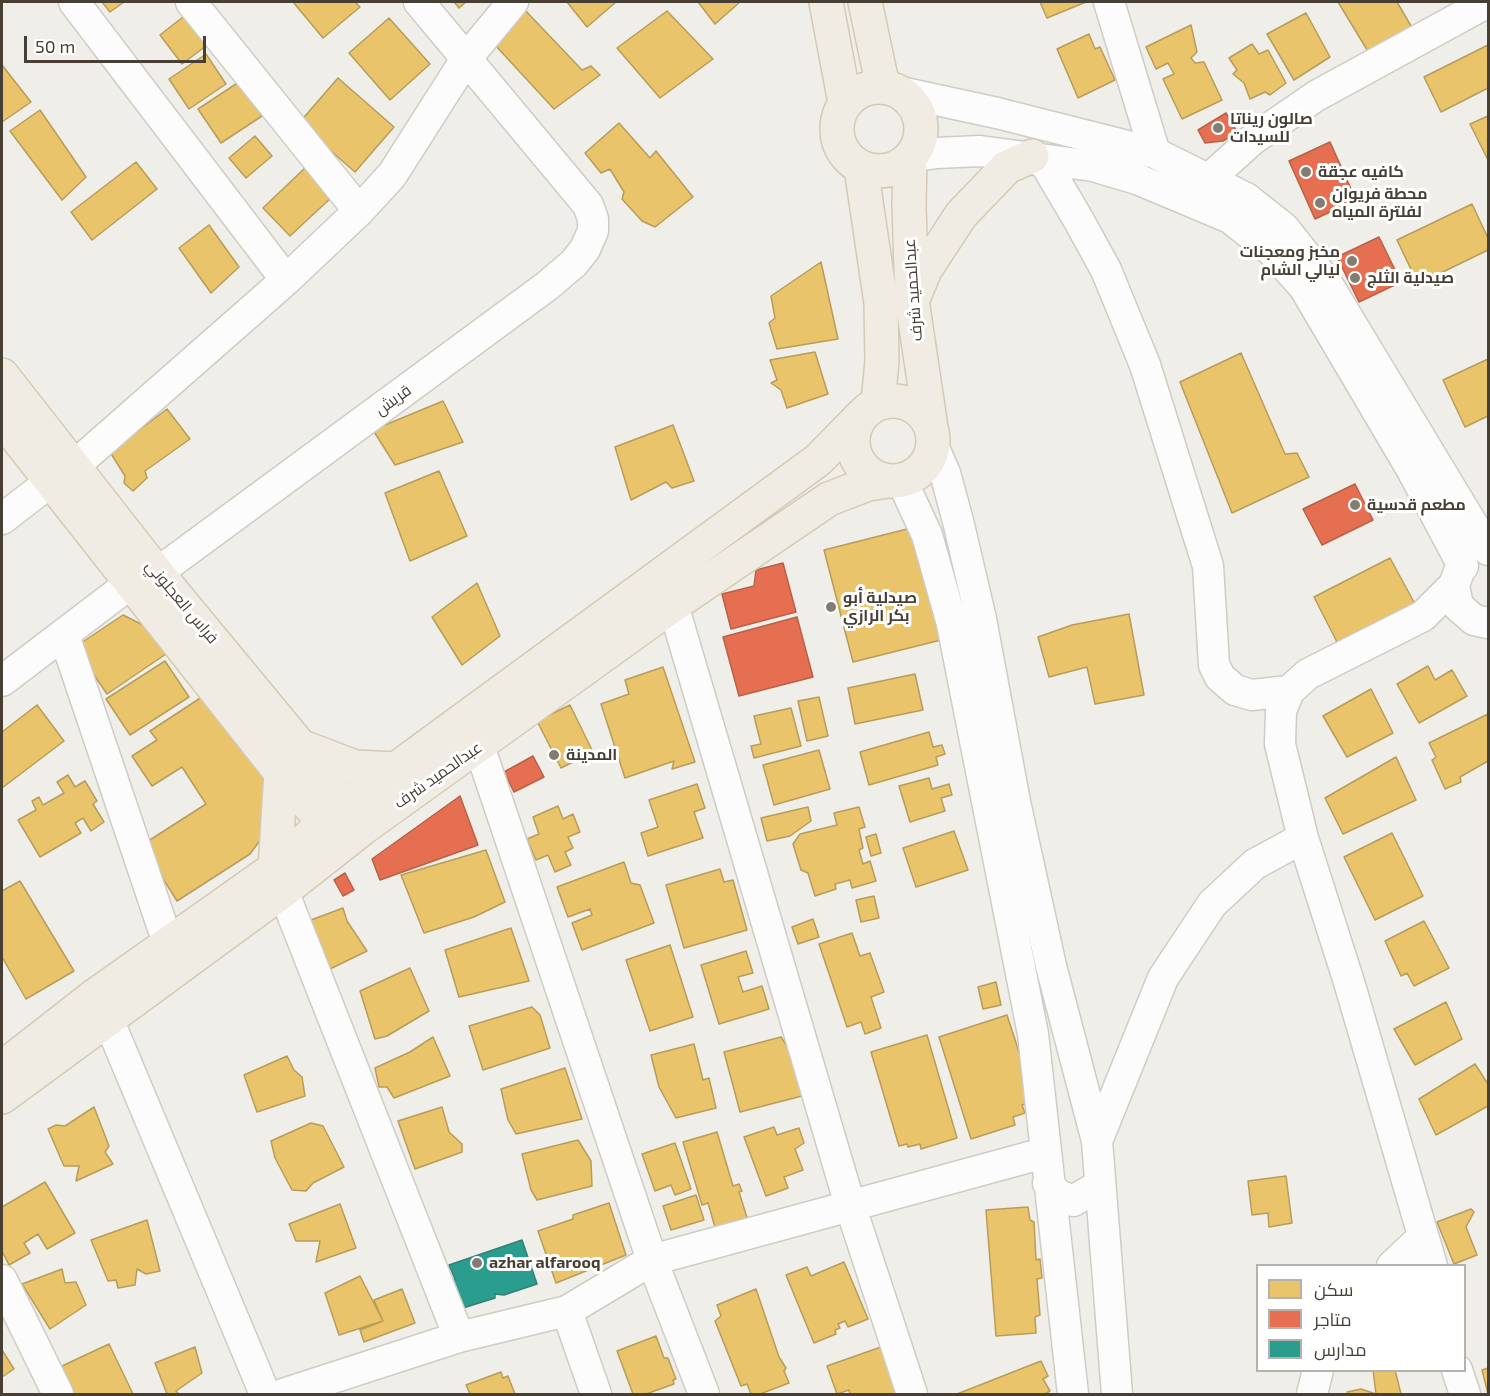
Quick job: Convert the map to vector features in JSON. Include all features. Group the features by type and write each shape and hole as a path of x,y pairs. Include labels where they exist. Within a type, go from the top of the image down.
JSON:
{"main road":[{"path":"826,2 845,103"},
{"path":"865,2 872,35 891,90"},
{"path":"833,44 854,45 872,35"},
{"path":"862,90 891,90 910,100 921,122 918,147 911,158 892,170 871,171 861,168 851,162 839,144 837,123 845,103 862,90"},
{"path":"912,300 926,270 961,215 1007,167 1032,156"},
{"name":"عبدالحميد شرف","path":"911,158 909,206 912,300 931,433"},
{"name":"عبدالحميد شرف","path":"2,1068 101,1008 279,880 344,825 396,769 818,460 871,408 882,361 881,303 861,168"},
{"name":"فراس العجلوني","path":"2,375 61,474 144,578 281,773 344,825"},
{"path":"901,401 912,405 931,433 923,468 895,481 877,478 858,461 853,437 856,424 871,408 901,401"},
{"name":"فراس العجلوني","path":"2,419 61,474"},
{"name":"عبدالحميد شرف","path":"344,825 479,746 673,605 829,499 868,484 895,481"},
{"name":"فراس العجلوني","path":"144,578 300,746 344,825"},
{"path":"300,746 355,767 396,769"},
{"path":"279,880 281,773"},
{"name":"عبدالحميد شرف","path":"2,1097 101,1008 168,943 279,880"}],"street":[{"path":"74,2 286,280"},
{"path":"191,2 359,211"},
{"path":"419,2 466,58"},
{"path":"2,519 61,474 286,280 359,211 392,175 466,58 513,2"},
{"path":"1109,2 1155,153"},
{"path":"1209,178 1252,140 1316,96 1488,3"},
{"name":"قريش","path":"2,681 538,293 574,263 585,249 593,231 593,219 588,205 466,58"},
{"path":"891,90 997,113 1155,153 1246,198 1284,228 1318,271 1365,344 1488,550"},
{"path":"911,158 936,153 980,151 1032,156 1093,166 1137,179 1230,218 1272,251 1304,287 1468,568"},
{"path":"1032,156 1046,165 1106,270 1145,364 1208,566 1214,665 1220,677 1234,690 1252,695 1289,691"},
{"path":"931,433 945,473 981,619 1028,861 1065,1023 1096,1141 1117,1395"},
{"path":"895,481 927,535 952,624 1033,1034 1044,1153 1073,1395"},
{"path":"1431,1264 1349,982 1302,838 1280,744 1281,711 1289,691 1308,674 1423,616 1468,568"},
{"path":"1468,568 1454,596 1477,619"},
{"path":"673,605 850,1205 912,1395"},
{"path":"1423,616 1477,619"},
{"path":"64,635 168,943"},
{"path":"479,746 652,1260 705,1395"},
{"path":"1096,1141 1163,978 1212,904 1255,864 1302,838"},
{"path":"279,880 459,1337"},
{"path":"101,1008 265,1395"},
{"path":"1041,1113 1059,1099 1068,1097 1077,1098 1086,1104"},
{"path":"283,1395 352,1384 459,1337 567,1311 652,1260 1044,1153"},
{"path":"1048,1183 1056,1194 1073,1201 1100,1185"},
{"path":"1394,1264 1423,1237"},
{"path":"2,1280 58,1395"},
{"path":"567,1311 596,1395"},
{"path":"1312,1395 1318,1372"},
{"path":"1457,1372 1465,1395"}],"building: سكن":[{"path":"102,2 124,2 110,12"},
{"path":"293,2 355,2 360,7 323,38"},
{"path":"454,2 466,2 459,8"},
{"path":"567,2 616,2 587,27"},
{"path":"698,2 740,2 715,24"},
{"path":"1040,2 1086,2 1047,18"},
{"path":"1338,2 1397,2 1414,31 1369,53"},
{"path":"523,8 582,70 591,66 600,75 554,109 495,45"},
{"path":"667,11 713,59 660,98 617,48"},
{"path":"188,13 210,43 182,64 160,35"},
{"path":"1306,13 1330,57 1294,80 1267,34"},
{"path":"389,18 430,64 390,100 349,53"},
{"path":"1191,25 1197,52 1191,58 1195,63 1204,62 1222,100 1182,119 1163,79 1174,74 1168,63 1156,69 1146,47"},
{"path":"1089,34 1095,49 1100,47 1115,80 1078,98 1057,49"},
{"path":"1252,44 1259,54 1268,50 1286,83 1270,95 1265,92 1250,99 1244,83 1233,74 1237,70 1229,58"},
{"path":"1488,45 1488,88 1441,112 1424,77"},
{"path":"206,54 226,84 189,109 169,79"},
{"path":"2,65 31,102 2,122"},
{"path":"338,78 394,127 355,172 299,123"},
{"path":"239,82 262,116 221,143 198,109"},
{"path":"40,110 86,177 62,200 10,131"},
{"path":"1488,116 1488,160 1470,124"},
{"path":"619,123 650,158 656,151 693,197 655,227 642,221 622,199 624,192 610,169 601,173 585,153"},
{"path":"255,136 272,156 246,178 229,158"},
{"path":"136,162 157,189 92,240 71,212"},
{"path":"307,166 334,195 290,236 263,208"},
{"path":"1472,204 1488,238 1488,250 1418,284 1397,240"},
{"path":"209,225 239,267 211,293 179,248"},
{"path":"821,262 838,339 777,349 769,323 775,318 771,296"},
{"path":"815,352 828,394 787,408 781,390 771,383 777,380 770,360"},
{"path":"1241,353 1285,454 1297,453 1309,477 1232,513 1180,382"},
{"path":"1488,359 1488,416 1465,427 1443,380"},
{"path":"443,401 463,442 395,465 373,430"},
{"path":"167,409 190,439 145,471 147,478 133,491 124,483 125,476 110,452"},
{"path":"673,425 694,481 672,488 666,482 631,500 615,447"},
{"path":"439,471 467,536 410,561 385,493"},
{"path":"915,527 945,639 853,662 824,550"},
{"path":"1390,558 1415,604 1338,644 1314,597"},
{"path":"477,583 500,636 462,665 432,617"},
{"path":"1129,614 1144,695 1095,704 1087,667 1049,677 1038,637 1072,625"},
{"path":"123,615 147,627 166,654 107,694 75,647"},
{"path":"165,661 189,697 130,735 106,699"},
{"path":"1428,666 1435,680 1452,670 1467,696 1419,723 1397,684"},
{"path":"663,667 695,762 672,769 674,761 625,778 601,704 629,694 625,680"},
{"path":"915,674 923,710 855,724 848,688"},
{"path":"1371,689 1393,733 1347,757 1323,716"},
{"path":"211,691 272,777 266,832 250,854 177,901 142,845 206,804 182,767 152,786 132,756 157,740 150,731"},
{"path":"819,697 828,736 807,741 798,701"},
{"path":"37,705 64,741 2,788 2,732"},
{"path":"570,705 593,752 561,768 537,721"},
{"path":"791,708 801,746 754,758 751,746 761,744 754,716"},
{"path":"1488,714 1488,761 1460,777 1461,782 1445,789 1432,760 1436,757 1429,743"},
{"path":"929,732 933,747 942,745 945,754 936,757 938,765 869,785 860,752"},
{"path":"819,750 830,789 774,805 763,765"},
{"path":"1396,757 1416,800 1343,834 1325,798"},
{"path":"68,775 75,787 85,781 97,801 93,804 104,822 91,831 83,818 75,823 81,833 40,857 18,820 36,810 32,801 39,797 43,805 64,793 57,782"},
{"path":"929,778 932,789 949,784 952,795 941,798 945,811 910,822 899,786"},
{"path":"697,784 705,808 694,812 703,838 648,856 641,833 658,827 649,800"},
{"path":"558,806 563,819 573,814 580,832 568,837 573,848 565,852 571,865 555,872 548,855 536,860 527,839 539,834 533,817"},
{"path":"808,807 811,821 790,836 767,841 761,818"},
{"path":"859,807 865,827 859,829 863,848 859,850 863,864 870,861 876,881 852,888 850,880 835,884 836,889 815,896 808,873 801,870 793,844 800,834 837,825 834,813"},
{"path":"954,831 968,870 916,887 903,848"},
{"path":"1392,833 1423,896 1375,920 1344,857"},
{"path":"876,834 881,853 871,856 866,837"},
{"path":"486,850 505,902 474,917 424,933 401,875"},
{"path":"624,862 631,883 640,885 654,923 582,950 572,923 592,915 590,909 568,917 557,887"},
{"path":"720,869 724,882 733,880 747,930 684,948 666,885"},
{"path":"20,881 74,971 26,999 2,957 2,891"},
{"path":"874,896 879,918 861,922 856,900"},
{"path":"343,908 347,921 367,951 330,969 311,920"},
{"path":"813,919 819,937 798,944 792,927"},
{"path":"1424,921 1449,968 1414,986 1407,973 1401,976 1385,941"},
{"path":"511,928 529,981 459,997 445,950"},
{"path":"852,933 860,956 870,953 884,992 871,997 881,1028 865,1034 861,1022 847,1027 819,944"},
{"path":"670,945 693,1017 650,1031 626,960"},
{"path":"746,951 753,973 738,977 743,992 762,986 769,1009 719,1024 701,965"},
{"path":"410,968 429,1011 387,1036 375,1039 360,991"},
{"path":"996,982 1001,1005 983,1009 978,987"},
{"path":"1446,1002 1462,1039 1415,1065 1394,1029"},
{"path":"532,1007 540,1015 550,1048 483,1070 469,1026"},
{"path":"1007,1015 1035,1101 1022,1105 1025,1113 1013,1117 1015,1125 971,1139 939,1037"},
{"path":"927,1035 957,1138 921,1149 920,1144 908,1147 907,1144 899,1146 871,1052"},
{"path":"433,1037 450,1076 394,1098 387,1087 379,1087 375,1068 410,1052"},
{"path":"781,1037 791,1052 802,1096 740,1112 724,1052"},
{"path":"694,1044 703,1080 709,1078 716,1108 676,1118 659,1087 651,1055"},
{"path":"287,1056 294,1070 302,1077 305,1096 257,1112 244,1075"},
{"path":"1475,1064 1488,1084 1488,1106 1436,1135 1419,1099"},
{"path":"565,1068 582,1119 516,1134 508,1120 501,1089"},
{"path":"94,1107 109,1146 105,1152 113,1164 76,1181 79,1166 64,1166 48,1129 56,1125 65,1126"},
{"path":"442,1107 449,1132 462,1144 462,1152 415,1169 398,1121"},
{"path":"311,1123 323,1126 344,1167 313,1183 306,1191 292,1190 275,1158 271,1141"},
{"path":"774,1127 777,1135 799,1128 804,1143 795,1149 803,1170 784,1177 788,1188 766,1196 744,1137"},
{"path":"717,1132 733,1186 739,1184 742,1191 739,1192 749,1224 717,1234 708,1203 702,1205 683,1142"},
{"path":"578,1140 591,1161 592,1186 537,1200 531,1190 522,1154"},
{"path":"675,1143 691,1189 675,1195 671,1185 655,1191 642,1154"},
{"path":"1286,1176 1292,1223 1269,1227 1268,1213 1252,1215 1248,1181"},
{"path":"45,1182 75,1233 47,1249 38,1234 24,1243 30,1253 9,1265 2,1251 2,1207"},
{"path":"696,1195 704,1220 671,1230 663,1206"},
{"path":"609,1203 626,1255 556,1283 538,1231 573,1219 573,1215"},
{"path":"340,1204 356,1248 316,1262 320,1241 296,1241 289,1224"},
{"path":"1028,1207 1030,1220 1034,1222 1036,1260 1040,1259 1042,1278 1037,1279 1040,1315 1035,1317 1036,1333 996,1336 986,1210"},
{"path":"1471,1209 1474,1212 1466,1227 1477,1255 1454,1264 1437,1222"},
{"path":"147,1220 160,1271 146,1274 137,1269 135,1285 118,1288 116,1280 108,1281 91,1240"},
{"path":"844,1262 868,1319 848,1327 845,1321 838,1324 840,1328 835,1330 836,1334 814,1343 786,1275 807,1267 811,1276"},
{"path":"62,1269 65,1283 76,1282 86,1305 50,1329 22,1284"},
{"path":"360,1276 383,1321 339,1335 325,1293"},
{"path":"402,1289 415,1323 364,1342 360,1330 383,1321 374,1300"},
{"path":"756,1289 779,1357 786,1368 784,1371 789,1383 760,1394 751,1394 747,1384 741,1386 715,1321 721,1316 717,1305"},
{"path":"656,1336 664,1358 668,1358 676,1379 673,1380 674,1384 646,1394 633,1394 617,1351"},
{"path":"109,1344 133,1394 71,1394 62,1366"},
{"path":"195,1347 202,1373 176,1391 179,1394 167,1394 155,1363"},
{"path":"881,1347 897,1394 850,1394 849,1390 837,1394 827,1366"},
{"path":"2,1350 14,1369 2,1377"},
{"path":"1041,1361 1048,1376 1043,1379 1050,1391 1045,1394 957,1394"},
{"path":"1488,1368 1488,1394 1482,1370"},
{"path":"501,1372 503,1378 508,1376 515,1394 470,1394 466,1385"},
{"path":"1373,1372 1396,1372 1401,1394 1376,1394"},
{"path":"1361,1389 1376,1394 1348,1394 1347,1392"}],"building: متاجر":[{"path":"1226,113 1237,132 1223,141 1205,143 1198,130"},
{"path":"1330,142 1356,200 1315,219 1289,161"},
{"path":"1379,237 1401,282 1359,302 1337,257"},
{"path":"1355,484 1373,520 1322,545 1303,509"},
{"path":"783,563 796,612 731,629 722,594 754,586 756,570"},
{"path":"797,617 813,677 739,696 723,637"},
{"path":"533,756 544,777 514,792 504,772"},
{"path":"460,796 478,845 380,880 372,859"},
{"path":"345,873 354,890 343,896 334,880"}],"building: مدارس":[{"path":"522,1240 537,1284 504,1295 495,1294 495,1298 463,1308 451,1281 455,1279 449,1265"}],"place":[{"name":"صالون ريناتا للسيدات","path":"1218,128"},
{"name":"كافيه عجقة","path":"1306,172"},
{"name":"محطة فريوان لفلترة المياه","path":"1320,203"},
{"name":"مخبز ومعجنات ليالي الشام","path":"1352,261"},
{"name":"صيدلية الثلج","path":"1355,278"},
{"name":"مطعم قدسية","path":"1355,505"},
{"name":"صيدلية أبو بكر الرازي","path":"831,607"},
{"name":"المدينة","path":"554,755"},
{"name":"azhar alfarooq","path":"477,1263"}]}
